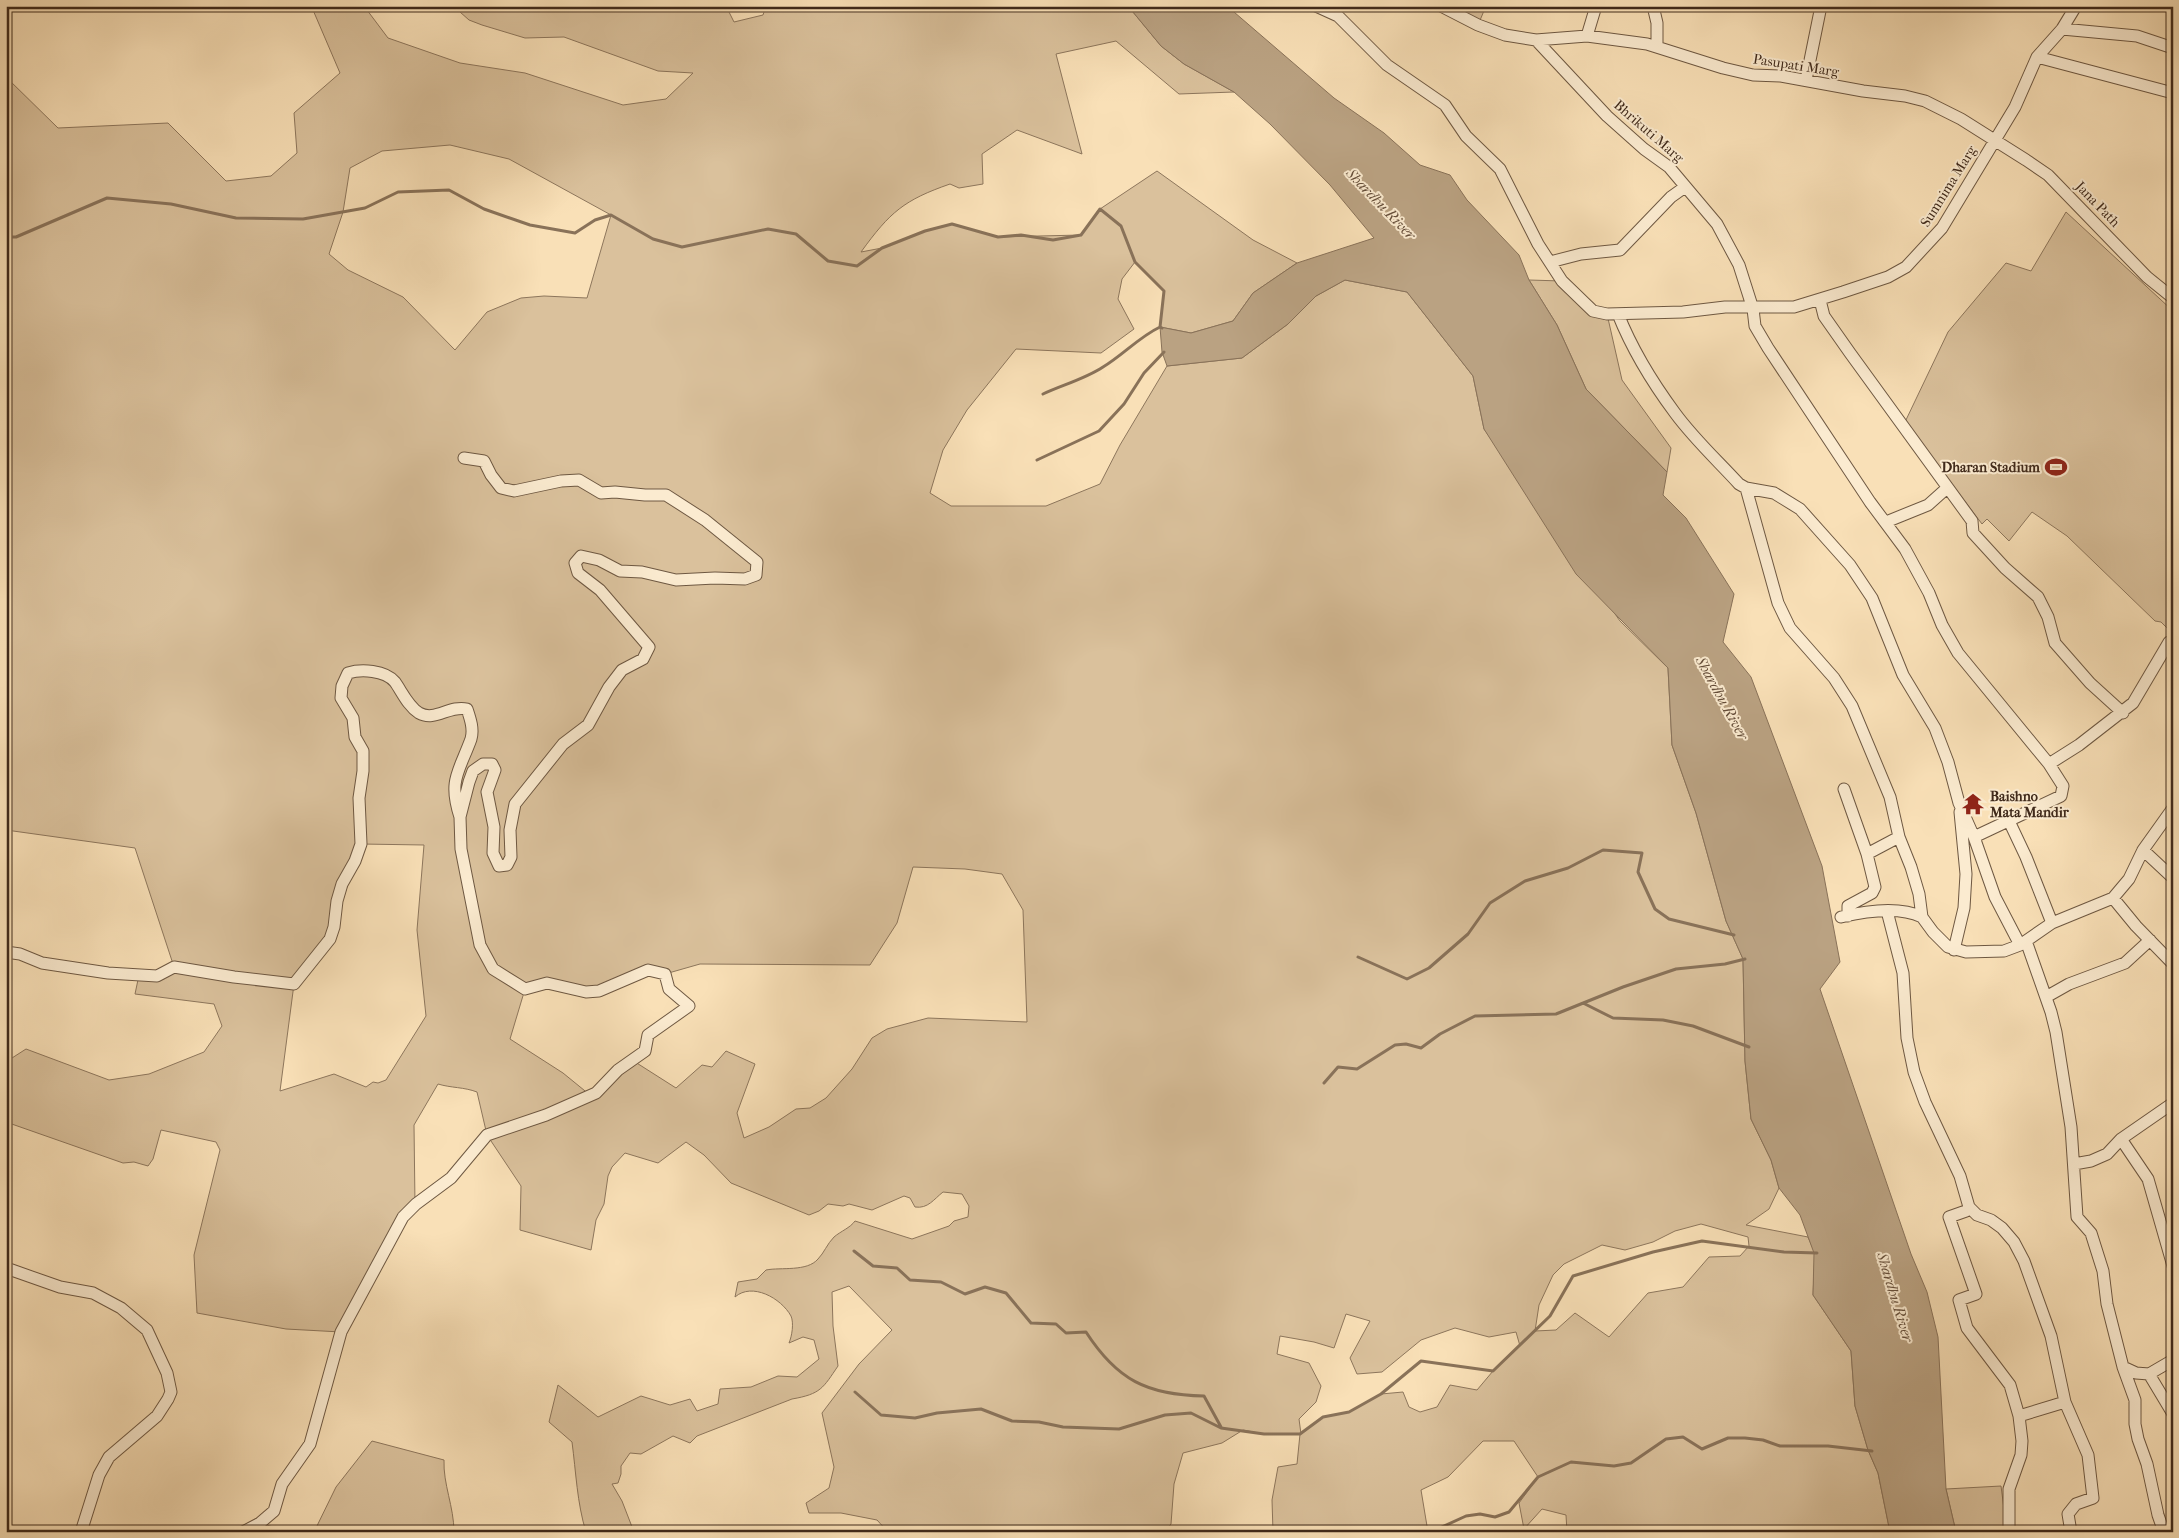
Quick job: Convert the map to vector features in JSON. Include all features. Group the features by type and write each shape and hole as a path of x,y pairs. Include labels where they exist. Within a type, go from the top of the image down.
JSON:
{"street":[{"name":"Sumnima Marg","path":"1316,6 1338,16 1387,65 1445,105 1466,136 1500,169 1538,244 1562,281 1593,311 1618,314 1683,312 1724,307 1794,307 1888,277 1906,268 1942,228 2015,107 2037,57 2062,29 2076,6"},
{"path":"1441,6 1478,25 1505,35 1536,40 1587,36 1596,6"},
{"path":"1653,6 1657,46"},
{"path":"1806,80 1821,6"},
{"path":"2062,29 2137,36 2173,48"},
{"name":"Pasupati Marg","path":"1587,36 1657,46 1723,68 1753,75 1781,76 1863,91 1905,96 1925,101 1961,119 1994,140"},
{"name":"Bhrikuti Marg","path":"1536,40 1607,116 1644,149 1669,167 1717,224 1739,264 1754,308 1755,326 1768,348 1870,502 1905,549 1929,593 1942,625 1958,653 2049,764 2063,786 2061,796 2009,821"},
{"path":"2037,57 2173,93"},
{"name":"Jana Path","path":"1994,140 2048,175 2142,271 2173,298"},
{"path":"1550,262 1581,254 1620,250 1671,197 1685,188"},
{"path":"1820,300 1824,316 1946,488 1972,521 1973,533 2005,568 2038,598 2048,617 2055,643 2090,683 2123,712"},
{"path":"1618,314 1630,343 1676,414 1739,484 1746,488 1774,493 1800,509 1850,565 1872,598 1903,675 1935,728 1948,762 1959,803 1974,837 1995,897 2023,943 2046,997 2056,1032 2071,1127 2077,1217 2091,1233 2101,1264 2107,1304 2123,1367 2135,1400 2135,1424 2138,1439 2147,1464 2158,1515 2164,1532"},
{"path":"460,817 474,771 483,764 492,764 494,770 487,792 494,827 493,852 499,866 507,865 511,857 510,830 515,804 562,744 588,725 609,687 622,670 643,659 649,647 600,590 578,573 575,563 581,556 599,560 620,571 642,572 676,580 715,578 745,580 756,575 757,562 705,520 666,495 601,493 579,480 561,481 514,491 501,488 491,475 484,461 464,458"},
{"path":"1746,488 1778,603 1790,628 1834,678 1852,706 1890,797 1899,837 1914,876 1922,917 1933,932 1948,947 1960,951 2004,951 2023,943 2052,923 2113,898 2129,879 2143,850 2173,808"},
{"path":"1886,522 1928,505 1946,488"},
{"path":"2049,764 2079,745 2123,712 2143,689 2169,642 2173,646"},
{"path":"6,952 20,954 42,963 108,973 157,976 174,967 294,984 330,939 334,927 336,901 361,844 358,798 363,771 363,751 356,737 353,718 341,698 342,686 348,673 360,669 380,674 393,680 414,709 420,714 430,716 455,707 467,708 472,730 471,740 458,768 454,797 460,817 461,849 474,921 480,945 493,969 525,989 547,983 586,992 599,991 648,970 665,974 669,989 689,1006 648,1035 645,1050 618,1070 596,1094 546,1115 487,1135 451,1178 416,1204 403,1218 342,1332 310,1444 282,1484 274,1511 260,1523 244,1532"},
{"path":"1844,789 1875,887 1872,893 1848,906 1844,916 1887,911 1910,911 1922,917"},
{"path":"1959,803 1966,874 1960,951"},
{"path":"1974,837 2009,821 2026,857 2052,923"},
{"path":"1866,854 1899,837"},
{"path":"2143,850 2173,878"},
{"path":"2113,898 2173,964"},
{"path":"1887,911 1903,973 1906,1038 1914,1072 1925,1102 1960,1176 1969,1206 1977,1215 2002,1228 2014,1242 2024,1261 2052,1336 2065,1402 2088,1455 2093,1498 2076,1504 2068,1514 2071,1532"},
{"path":"2046,997 2068,984 2125,963 2150,940"},
{"path":"2074,1164 2091,1161 2107,1154 2121,1139 2173,1102"},
{"path":"2121,1139 2148,1179 2173,1266"},
{"path":"1969,1206 1966,1211 1949,1217 1976,1294 1959,1300 1968,1328 2010,1386 2019,1416 2022,1442 2021,1456 2009,1488 2009,1532"},
{"path":"6,1268 60,1287 93,1293 121,1308 147,1330 166,1372 171,1392 168,1399 157,1416 109,1457 100,1475 81,1532"},
{"path":"2123,1367 2136,1373 2149,1374 2173,1360"},
{"path":"2149,1374 2173,1414"},
{"path":"2019,1416 2065,1402"}],"shaded area":[{"path":"309,6 364,6 388,38 460,63 525,73 623,105 666,99 693,73 658,71 564,37 525,38 469,20 460,12 457,6 726,6 734,22 763,15 766,6 1128,6 1161,46 1184,64 1234,92 1179,94 1116,41 1056,54 1082,154 1017,130 982,154 983,184 959,188 950,184 921,196 899,209 871,238 861,252 882,248 925,231 952,224 998,237 1081,235 1100,209 1157,171 1253,240 1297,263 1253,293 1233,321 1191,333 1160,327 1164,291 1135,262 1122,279 1118,299 1134,329 1101,353 1016,349 967,410 943,450 930,493 951,506 1046,506 1100,484 1120,445 1167,366 1242,358 1288,324 1316,296 1345,280 1407,292 1473,376 1484,429 1620,621 1668,668 1672,745 1696,813 1726,921 1743,959 1745,1061 1751,1119 1771,1160 1779,1188 1769,1209 1746,1225 1808,1237 1815,1253 1813,1295 1851,1351 1855,1406 1868,1450 1878,1473 1890,1532 1567,1532 1566,1515 1542,1509 1524,1529 1519,1503 1538,1477 1514,1441 1483,1441 1448,1477 1421,1490 1428,1532 1273,1532 1272,1500 1278,1467 1297,1464 1300,1434 1264,1434 1243,1430 1222,1443 1183,1453 1174,1484 1171,1524 1165,1532 888,1532 877,1520 841,1513 809,1513 806,1503 829,1488 834,1467 822,1413 859,1364 892,1330 849,1286 832,1292 833,1326 838,1366 829,1380 820,1389 809,1395 792,1399 697,1436 690,1443 673,1436 641,1454 630,1453 621,1466 618,1483 612,1484 622,1501 634,1532 586,1532 579,1499 572,1442 549,1422 558,1385 598,1417 641,1396 670,1405 690,1399 697,1411 718,1404 720,1389 751,1387 778,1376 797,1377 819,1359 814,1340 803,1337 789,1343 792,1333 792,1322 791,1316 786,1309 773,1298 758,1292 750,1291 735,1297 738,1282 757,1279 766,1270 801,1267 813,1263 820,1257 834,1237 851,1226 855,1221 912,1239 968,1217 969,1206 962,1194 943,1192 931,1203 920,1207 915,1207 910,1198 904,1196 872,1210 849,1204 843,1206 828,1204 819,1211 809,1215 731,1183 704,1155 686,1142 658,1163 625,1153 612,1167 608,1176 604,1204 596,1220 591,1250 520,1230 521,1186 487,1135 477,1092 438,1084 414,1125 415,1205 341,1332 286,1329 197,1313 194,1255 220,1150 216,1142 161,1130 153,1159 148,1166 134,1162 123,1163 6,1122 10,1089 6,1089 6,1056 12,1058 26,1049 109,1080 149,1074 204,1052 222,1026 214,1004 135,994 139,975 174,967 135,848 6,830 6,77 58,128 168,123 226,181 271,176 297,153 294,113 340,73 313,10","holes":["450,145 509,159 611,215 587,298 544,296 521,298 487,312 455,350 403,297 348,270 329,254 343,212 350,168 382,151","361,844 424,845 417,930 426,1016 386,1080 378,1083 373,1082 366,1087 334,1074 280,1091 294,984 334,927","913,867 965,869 1002,874 1023,910 1027,1022 928,1018 887,1029 872,1038 852,1069 826,1098 810,1108 796,1109 769,1127 744,1138 737,1113 755,1064 726,1051 712,1067 702,1065 676,1088 632,1060 590,1095 563,1073 510,1039 525,989 562,987 599,991 648,970 665,974 700,964 870,965 897,923","1701,1224 1748,1237 1749,1246 1740,1256 1709,1257 1683,1287 1648,1293 1609,1337 1575,1313 1556,1330 1535,1331 1539,1305 1553,1275 1564,1264 1602,1245 1625,1250 1653,1242 1675,1231","1346,1314 1370,1321 1350,1358 1357,1374 1382,1372 1421,1340 1455,1328 1489,1337 1516,1332 1520,1346 1493,1371 1477,1390 1450,1385 1437,1407 1420,1412 1409,1407 1403,1392 1381,1394 1349,1412 1323,1417 1301,1434 1299,1419 1316,1402 1321,1386 1309,1363 1277,1354 1280,1336 1314,1342 1334,1348"]},
{"path":"1441,6 1486,6 1478,25"},
{"name":"Dharan Stadium","path":"2066,212 2173,311 2173,634 2161,622 2155,621 2067,536 2032,512 2009,541 1987,519 1982,524 1905,422 1948,332 2006,263 2031,271"},
{"path":"1529,280 1562,281 1607,314 1622,380 1671,448 1667,472 1586,389 1557,325"},
{"path":"372,1441 444,1460 454,1532 314,1532 336,1487"},
{"path":"2001,1486 2007,1532 1956,1532 1946,1489"},
{"path":"260,1523 290,1532 243,1532"}],"water":[{"name":"Shardhu River","path":"1128,6 1227,6 1334,98 1384,133 1420,165 1450,175 1467,200 1519,255 1529,280 1557,325 1586,389 1667,472 1663,495 1686,518 1734,594 1723,642 1751,677 1822,866 1840,962 1820,989 1911,1254 1927,1292 1938,1337 1946,1489 1956,1532 1890,1532 1878,1473 1868,1450 1855,1406 1851,1351 1813,1295 1814,1253 1800,1215 1779,1188 1771,1160 1751,1119 1745,1061 1743,959 1726,921 1696,813 1672,745 1668,668 1576,574 1484,429 1473,376 1407,292 1345,280 1316,296 1288,324 1242,358 1167,366 1162,352 1160,327 1191,333 1233,321 1253,293 1297,263 1374,238 1330,185 1270,124 1234,92 1184,64 1161,46"}],"waterway":[{"path":"6,237 16,237 107,198 171,204 236,218 303,219 365,208 398,192 449,190 484,209 530,225 575,233 595,220 611,215 653,239 682,247 768,229 796,234 828,261 857,266 882,248 925,231 952,224 998,237 1021,235 1053,240 1081,235 1100,209 1121,226 1135,262 1164,291 1160,327 1162,328"},
{"path":"1043,394 1096,371 1160,327"},
{"path":"1037,460 1099,431 1124,404 1144,373 1164,352"},
{"path":"1358,957 1407,979 1429,968 1468,934 1490,903 1525,881 1568,868 1603,850 1642,853 1638,872 1655,909 1669,919 1734,935"},
{"path":"1324,1083 1338,1067 1357,1069 1395,1045 1406,1044 1421,1048 1440,1034 1475,1016 1556,1014 1623,987 1676,969 1725,964 1745,959"},
{"path":"1583,1003 1613,1018 1663,1020 1693,1026 1749,1047"},
{"path":"855,1392 881,1415 915,1418 937,1413 981,1409 1012,1421 1039,1422 1063,1427 1119,1429 1165,1415 1191,1413 1221,1428 1264,1434 1300,1434 1323,1417 1349,1412 1381,1394 1421,1361 1493,1371 1550,1316 1573,1276 1653,1252 1702,1241 1784,1252 1817,1253"},
{"path":"854,1251 873,1266 897,1268 910,1280 941,1282 965,1294 985,1287 1006,1293 1031,1323 1056,1324 1066,1333 1086,1332 1110,1362 1135,1382 1166,1392 1204,1396 1221,1427"},
{"path":"1431,1532 1466,1516 1480,1514 1495,1517 1509,1512 1538,1477 1571,1462 1614,1466 1631,1463 1666,1439 1683,1437 1702,1449 1728,1438 1745,1438 1763,1440 1780,1446 1828,1446 1872,1451"}],"place":[{"name":"Dharan Stadium","path":"2056,467"},
{"name":"Baishno Mata Mandir","path":"1973,804"}]}
